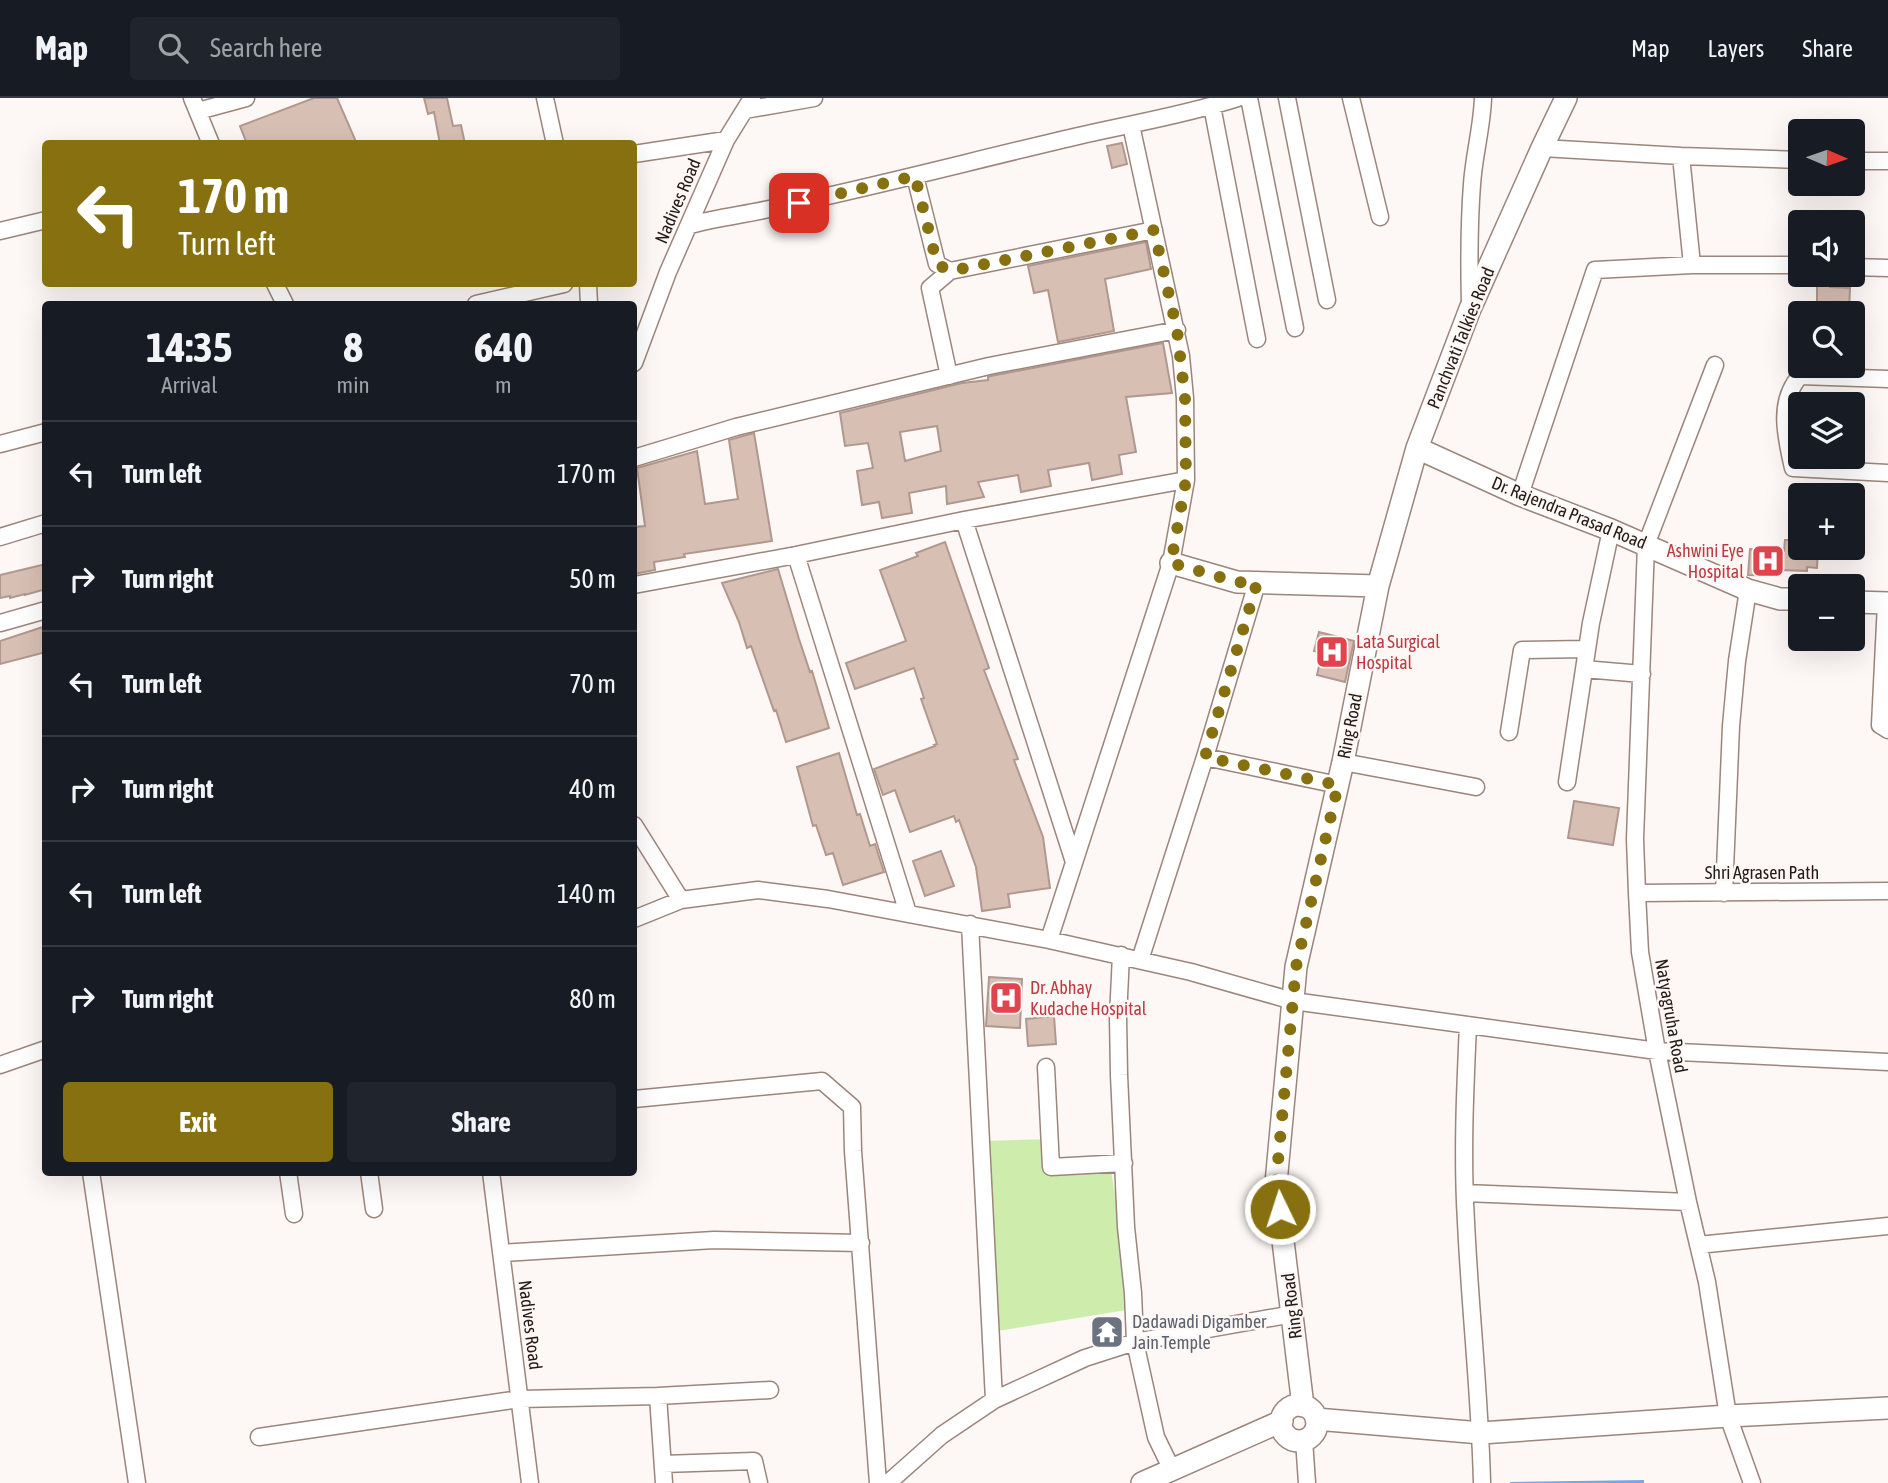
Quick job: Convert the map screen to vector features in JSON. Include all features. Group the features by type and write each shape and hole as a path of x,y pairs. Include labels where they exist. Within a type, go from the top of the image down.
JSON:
{"main road":[{"name":"Panchvati Talkies Road","path":"1378,586 1417,448 1470,309 1566,98"},
{"name":"Dr. Rajendra Prasad Road","path":"1417,448 1520,495 1611,530 1748,590 1788,599"},
{"path":"1171,563 1237,582 1378,586"},
{"name":"Ring Road","path":"1310,1412 1293,1314 1276,1183 1296,967 1343,762 1378,586"},
{"path":"1865,602 1887,603"},
{"path":"1310,1412 1317,1428 1314,1433 1304,1440 1293,1440 1282,1427 1282,1421 1287,1410 1297,1405 1310,1412 1481,1433 1888,1408"},
{"path":"1142,1483 1166,1476 1282,1421"}],"street":[{"path":"209,140 195,105 246,98"},
{"path":"545,98 554,140"},
{"path":"748,104 814,98"},
{"path":"690,225 915,176 1238,98"},
{"path":"1249,98 1295,327"},
{"path":"1287,98 1327,300"},
{"path":"1352,98 1380,218"},
{"path":"1470,309 1472,182 1483,98"},
{"name":"Nadives Road","path":"637,351 668,272 726,140 748,104"},
{"path":"1212,106 1258,339"},
{"path":"1049,940 1171,563 1186,480 1185,398 1177,330 1131,125"},
{"path":"637,154 726,140"},
{"path":"1542,148 1788,160"},
{"path":"1681,156 1692,265"},
{"path":"1866,161 1888,161"},
{"path":"915,176 937,264 950,271"},
{"path":"0,231 42,221"},
{"path":"949,376 930,288 950,271 1154,230"},
{"path":"1520,495 1595,270 1692,265 1788,265"},
{"path":"1865,267 1888,268"},
{"path":"489,301 551,287"},
{"path":"637,457 736,427 989,366 1177,330"},
{"name":"Natyagruha Road","path":"1715,365 1646,545 1635,839 1640,952 1657,1051 1707,1282 1728,1416 1752,1483"},
{"path":"1888,379 1800,376 1791,387 1784,413 1793,468 1888,472"},
{"path":"0,444 42,433"},
{"path":"637,585 964,520 1186,480"},
{"path":"964,520 1074,862"},
{"path":"0,537 42,524"},
{"path":"1567,782 1586,649 1611,530"},
{"path":"796,555 908,913"},
{"path":"1140,960 1257,583"},
{"path":"1724,893 1731,726 1737,661 1748,590"},
{"path":"1887,603 1880,725 1888,730"},
{"path":"0,623 42,611"},
{"path":"1509,732 1522,650 1586,649"},
{"path":"1584,669 1642,674"},
{"path":"1205,757 1338,785"},
{"path":"1343,762 1476,788"},
{"path":"637,830 681,900"},
{"path":"637,918 681,900 758,890 828,899 1049,940 1140,960 1293,1001 1657,1051 1888,1062"},
{"name":"Shri Agrasen Path","path":"1637,893 1888,891"},
{"path":"970,924 994,1400"},
{"path":"1121,956 1118,1017 1126,1227 1135,1342 1166,1476"},
{"path":"1468,1025 1464,1127 1465,1193 1482,1483"},
{"path":"0,1065 42,1050"},
{"path":"1046,1067 1051,1167 1124,1163"},
{"path":"637,1099 822,1081 852,1107 878,1483"},
{"path":"92,1176 137,1483"},
{"path":"289,1176 294,1214"},
{"path":"370,1176 374,1209"},
{"name":"Nadives Road","path":"492,1176 530,1483"},
{"path":"1465,1193 1688,1202"},
{"path":"1698,1245 1888,1226"},
{"path":"502,1253 714,1240 860,1243"},
{"path":"888,1483 942,1435 994,1400 1085,1358 1135,1342 1293,1314"},
{"path":"258,1437 520,1399 770,1390"},
{"path":"658,1396 664,1483"},
{"path":"1304,1440 1307,1483"},
{"path":"663,1464 754,1461 759,1483"}],"green space":[{"path":"1050,1139 1052,1167 1110,1163 1133,1309 991,1332 981,1141"}],"water":[{"path":"1644,1480 1644,1483 1510,1483 1510,1482"}],"building":[{"path":"314,98 337,98 355,140 245,140 240,126"},
{"path":"424,98 447,98 453,126 461,125 464,140 439,140 434,112 428,114"},
{"path":"1122,143 1127,164 1112,168 1107,146"},
{"path":"1146,242 1151,269 1105,279 1114,331 1058,342 1048,290 1034,293 1028,266"},
{"path":"1817,287 1850,288 1849,301 1817,301"},
{"path":"1163,343 1172,393 1126,397 1136,452 1119,455 1122,474 1092,480 1089,463 1048,470 1051,486 1021,492 1018,475 978,482 984,497 947,504 946,486 909,493 912,513 882,518 879,502 862,505 857,471 873,468 868,443 845,446 840,413 962,383 988,380 988,377","holes":["937,426 941,451 905,461 900,432"]},
{"path":"754,433 772,541 684,554 685,557 654,562 655,570 637,573 637,527 645,526 637,468 697,451 705,504 738,499 729,440"},
{"path":"1785,540 1788,540 1788,560 1817,560 1817,568 1807,567 1807,571 1780,570 1779,576 1748,575 1750,549 1784,551"},
{"path":"945,542 989,668 984,670 1018,759 1014,760 1043,837 1050,888 1008,894 1010,907 982,911 976,867 959,820 956,822 954,816 910,832 895,790 883,795 874,769 937,744 921,699 924,698 914,668 855,689 846,663 906,641 880,570 918,556 916,553"},
{"path":"42,565 42,590 0,598 0,575"},
{"path":"778,569 829,728 786,742 751,646 747,648 722,583"},
{"path":"42,627 42,653 0,664 0,641"},
{"path":"1319,632 1354,641 1345,682 1317,675 1322,653 1314,651"},
{"path":"839,753 857,815 860,814 870,846 875,844 884,872 843,885 833,853 826,855 816,825 813,826 797,767"},
{"path":"1574,801 1619,808 1613,845 1568,838"},
{"path":"941,851 954,886 925,896 913,861"},
{"path":"989,977 1022,979 1020,1028 986,1026"},
{"path":"1054,1016 1056,1044 1028,1046 1026,1019"}],"place":[{"name":"Ashwini Eye Hospital","path":"1768,561"},
{"name":"Lata Surgical Hospital","path":"1332,652"},
{"name":"Dr. Abhay Kudache Hospital","path":"1006,998"},
{"name":"Dadawadi Digamber Jain Temple","path":"1107,1332"}],"route":[{"path":"799,203 915,176 937,264 950,271 1154,230 1177,330 1185,398 1186,480 1171,563 1237,582 1257,583 1205,757 1338,785 1296,967 1276,1183 1280,1209"}]}
